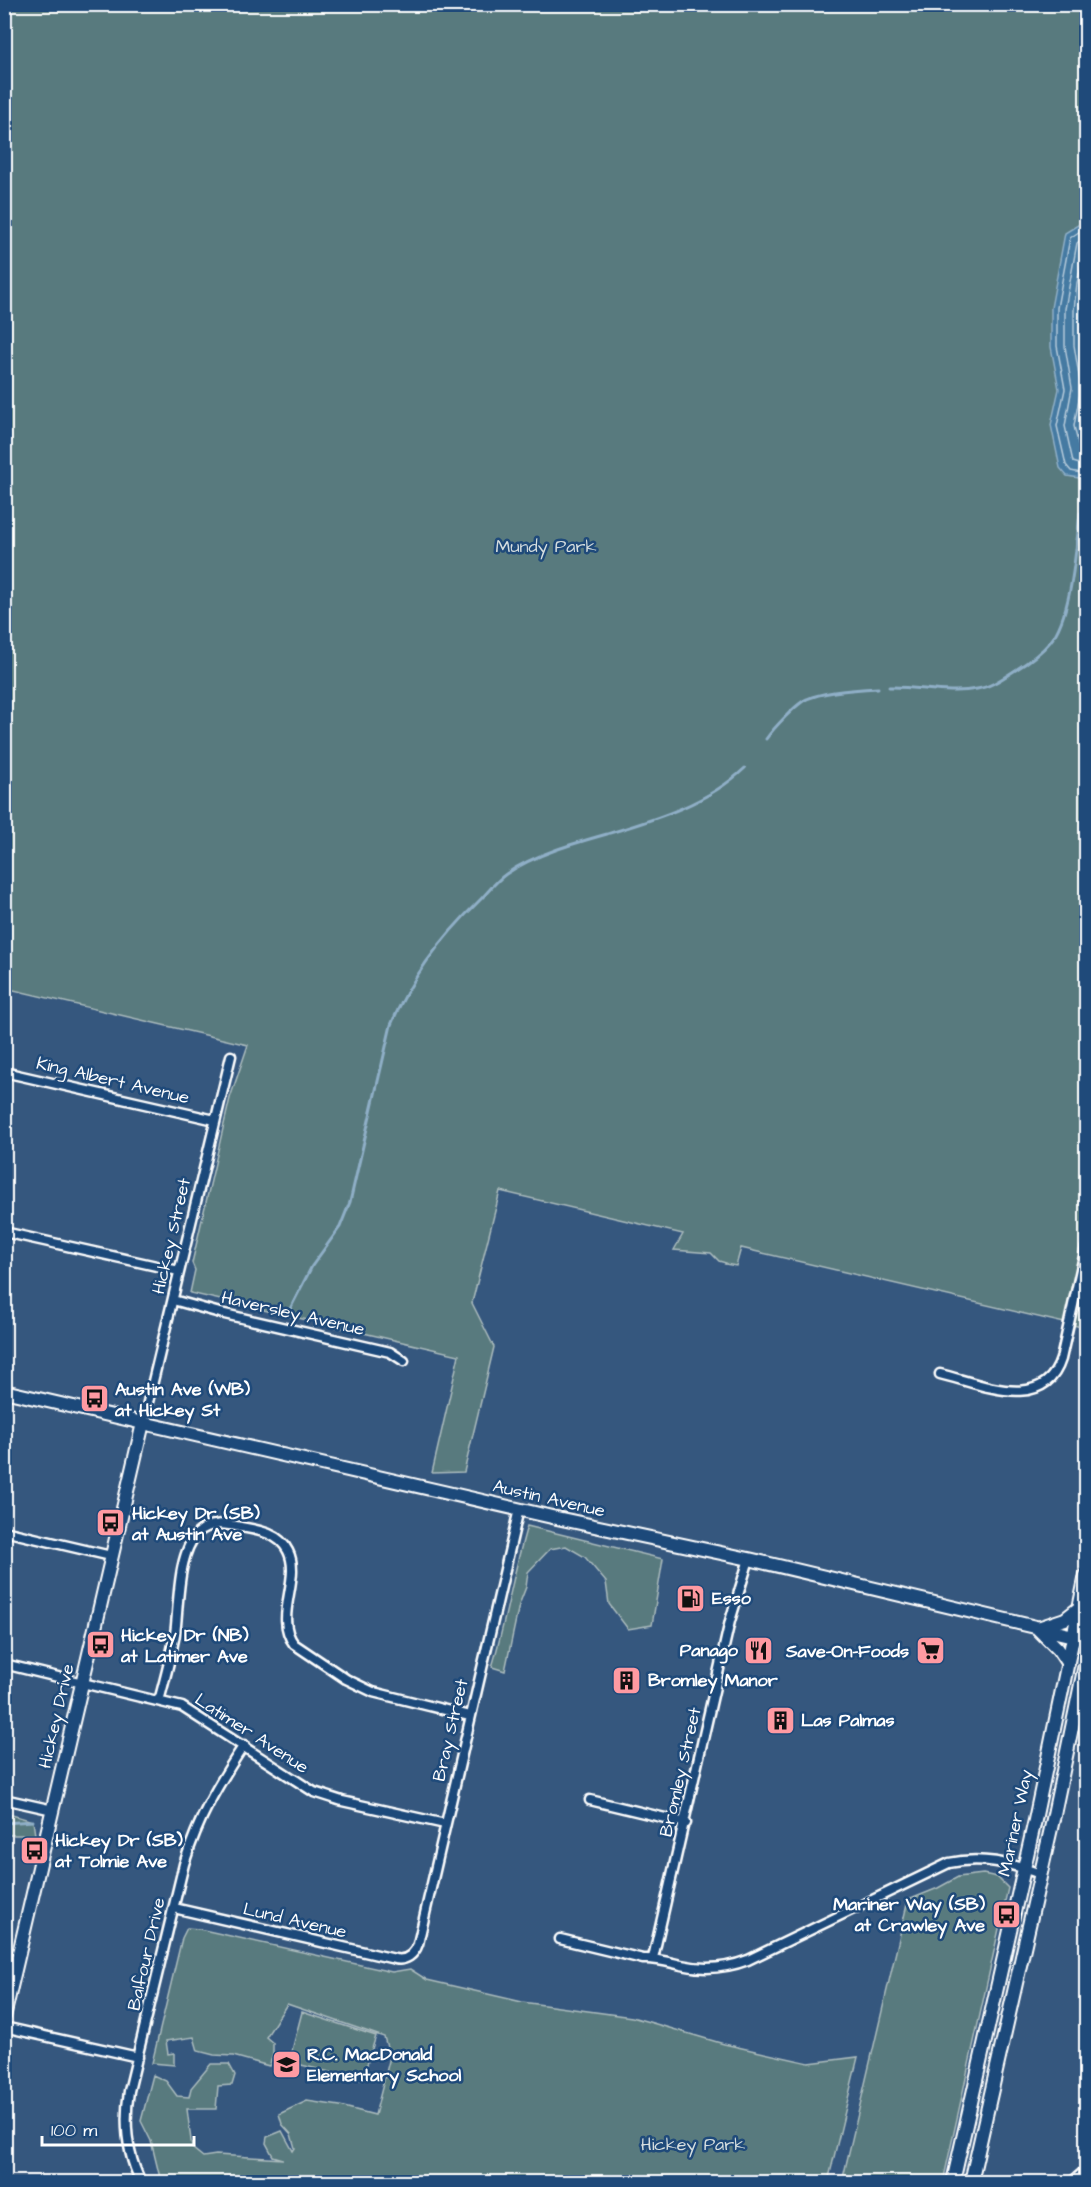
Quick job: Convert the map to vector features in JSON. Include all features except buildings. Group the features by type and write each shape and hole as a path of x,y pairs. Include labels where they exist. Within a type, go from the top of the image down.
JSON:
{"main road":[{"name":"Austin Avenue","path":"4,1391 519,1509 749,1559 1080,1637"},
{"name":"Hickey Drive","path":"4,2017 143,1423"},
{"name":"Mariner Way","path":"953,2182 1068,1664 1080,1637 1079,1608 1086,1575"},
{"path":"1068,1664 1058,1649 1037,1628 1065,1619 1079,1608"},
{"name":"Mariner Way","path":"971,2182 1086,1660"}],"street":[{"name":"Hickey Street","path":"143,1423 231,1056"},
{"name":"King Albert Avenue","path":"4,1072 215,1120"},
{"path":"4,1232 179,1271"},
{"path":"940,1374 1014,1392 1030,1390 1048,1381 1057,1371 1061,1359 1086,1247"},
{"name":"Haversley Avenue","path":"173,1300 390,1352 404,1361"},
{"name":"Bray Street","path":"410,1957 418,1944 519,1509"},
{"path":"159,1701 174,1636 182,1575 189,1546 193,1538 206,1527 225,1523 265,1532 279,1540 288,1551 291,1568 286,1619 290,1639 294,1644 346,1679 373,1692 470,1716"},
{"path":"4,1532 111,1556"},
{"name":"Bromley Street","path":"653,1958 686,1823 730,1621 749,1559"},
{"name":"Latimer Avenue","path":"4,1664 159,1701 191,1711 322,1795 445,1824"},
{"name":"Balfour Drive","path":"141,2182 130,2151 127,2123 128,2099 186,1856 202,1814 244,1745"},
{"path":"4,1798 53,1810"},
{"path":"590,1800 686,1823"},
{"path":"560,1939 643,1959 653,1958 698,1967 738,1964 943,1864 961,1860 981,1860 1024,1867 1040,1874"},
{"name":"Lund Avenue","path":"174,1908 395,1959 402,1960 410,1957"},
{"path":"4,2027 138,2057"},
{"path":"1072,2182 1086,2170"}],"green space":[{"name":"Mundy Park","path":"5,5 1086,5 1086,1328 741,1248 736,1266 725,1264 711,1253 674,1250 683,1234 500,1191 472,1303 494,1347 464,1472 432,1473 459,1355 190,1293 195,1270 192,1263 230,1098 248,1045 5,988"},
{"path":"527,1526 663,1559 652,1625 628,1629 609,1604 606,1582 585,1557 566,1546 550,1549 528,1572 505,1671 492,1667"},
{"path":"5,1813 33,1821 35,1835 5,1835"},
{"path":"983,1874 997,1877 1008,1888 943,2182 842,2182 908,1900 958,1877"},
{"name":"Hickey Park","path":"187,1928 392,1972 410,1969 427,1980 522,2002 632,2017 724,2044 809,2063 858,2057 828,2182 161,2182 151,2141 141,2121 153,2075 166,2081 177,2096 189,2097 191,2088 211,2064 229,2064 235,2075 232,2085 218,2086 216,2109 187,2109 192,2148 203,2157 216,2155 283,2159 273,2156 266,2143 267,2137 282,2131 293,2151 295,2148 291,2134 282,2124 279,2114 307,2101 375,2115 390,2057 384,2037 287,2004 266,2037 273,2043 273,2055 269,2066 233,2056 198,2051 194,2037 166,2041 168,2054 174,2053 174,2065 152,2063 182,1938"},
{"path":"302,2012 376,2036 362,2080 289,2062"}],"water":[{"path":"1086,220 1086,479 1067,476 1060,468 1051,425 1059,389 1051,347 1051,308 1065,233"}],"waterway":[{"path":"1081,501 1083,480"},
{"path":"889,687 944,691 982,688 1001,679 1042,650 1057,630 1068,599 1075,562 1080,513"},
{"path":"766,739 791,711 807,699 832,692 878,688"},
{"path":"288,1313 312,1266 340,1227 350,1202 391,1025 418,974 453,928 495,883 517,867 555,850 680,809 698,801 730,781 745,768"},
{"path":"4,1823 33,1821"}],"place":[{"name":"Austin Ave (WB) at Hickey St","path":"94,1399"},
{"name":"Hickey Dr (SB) at Austin Ave","path":"111,1523"},
{"name":"Esso","path":"691,1598"},
{"name":"Hickey Dr (NB) at Latimer Ave","path":"100,1645"},
{"name":"Panago","path":"759,1650"},
{"name":"Save-On-Foods","path":"930,1651"},
{"name":"Bromley Manor","path":"627,1680"},
{"name":"Las Palmas","path":"780,1720"},
{"name":"Hickey Dr (SB) at Tolmie Ave","path":"34,1850"},
{"name":"Mariner Way (SB) at Crawley Ave","path":"1006,1914"},
{"name":"R.C. MacDonald Elementary School","path":"286,2064"}]}
